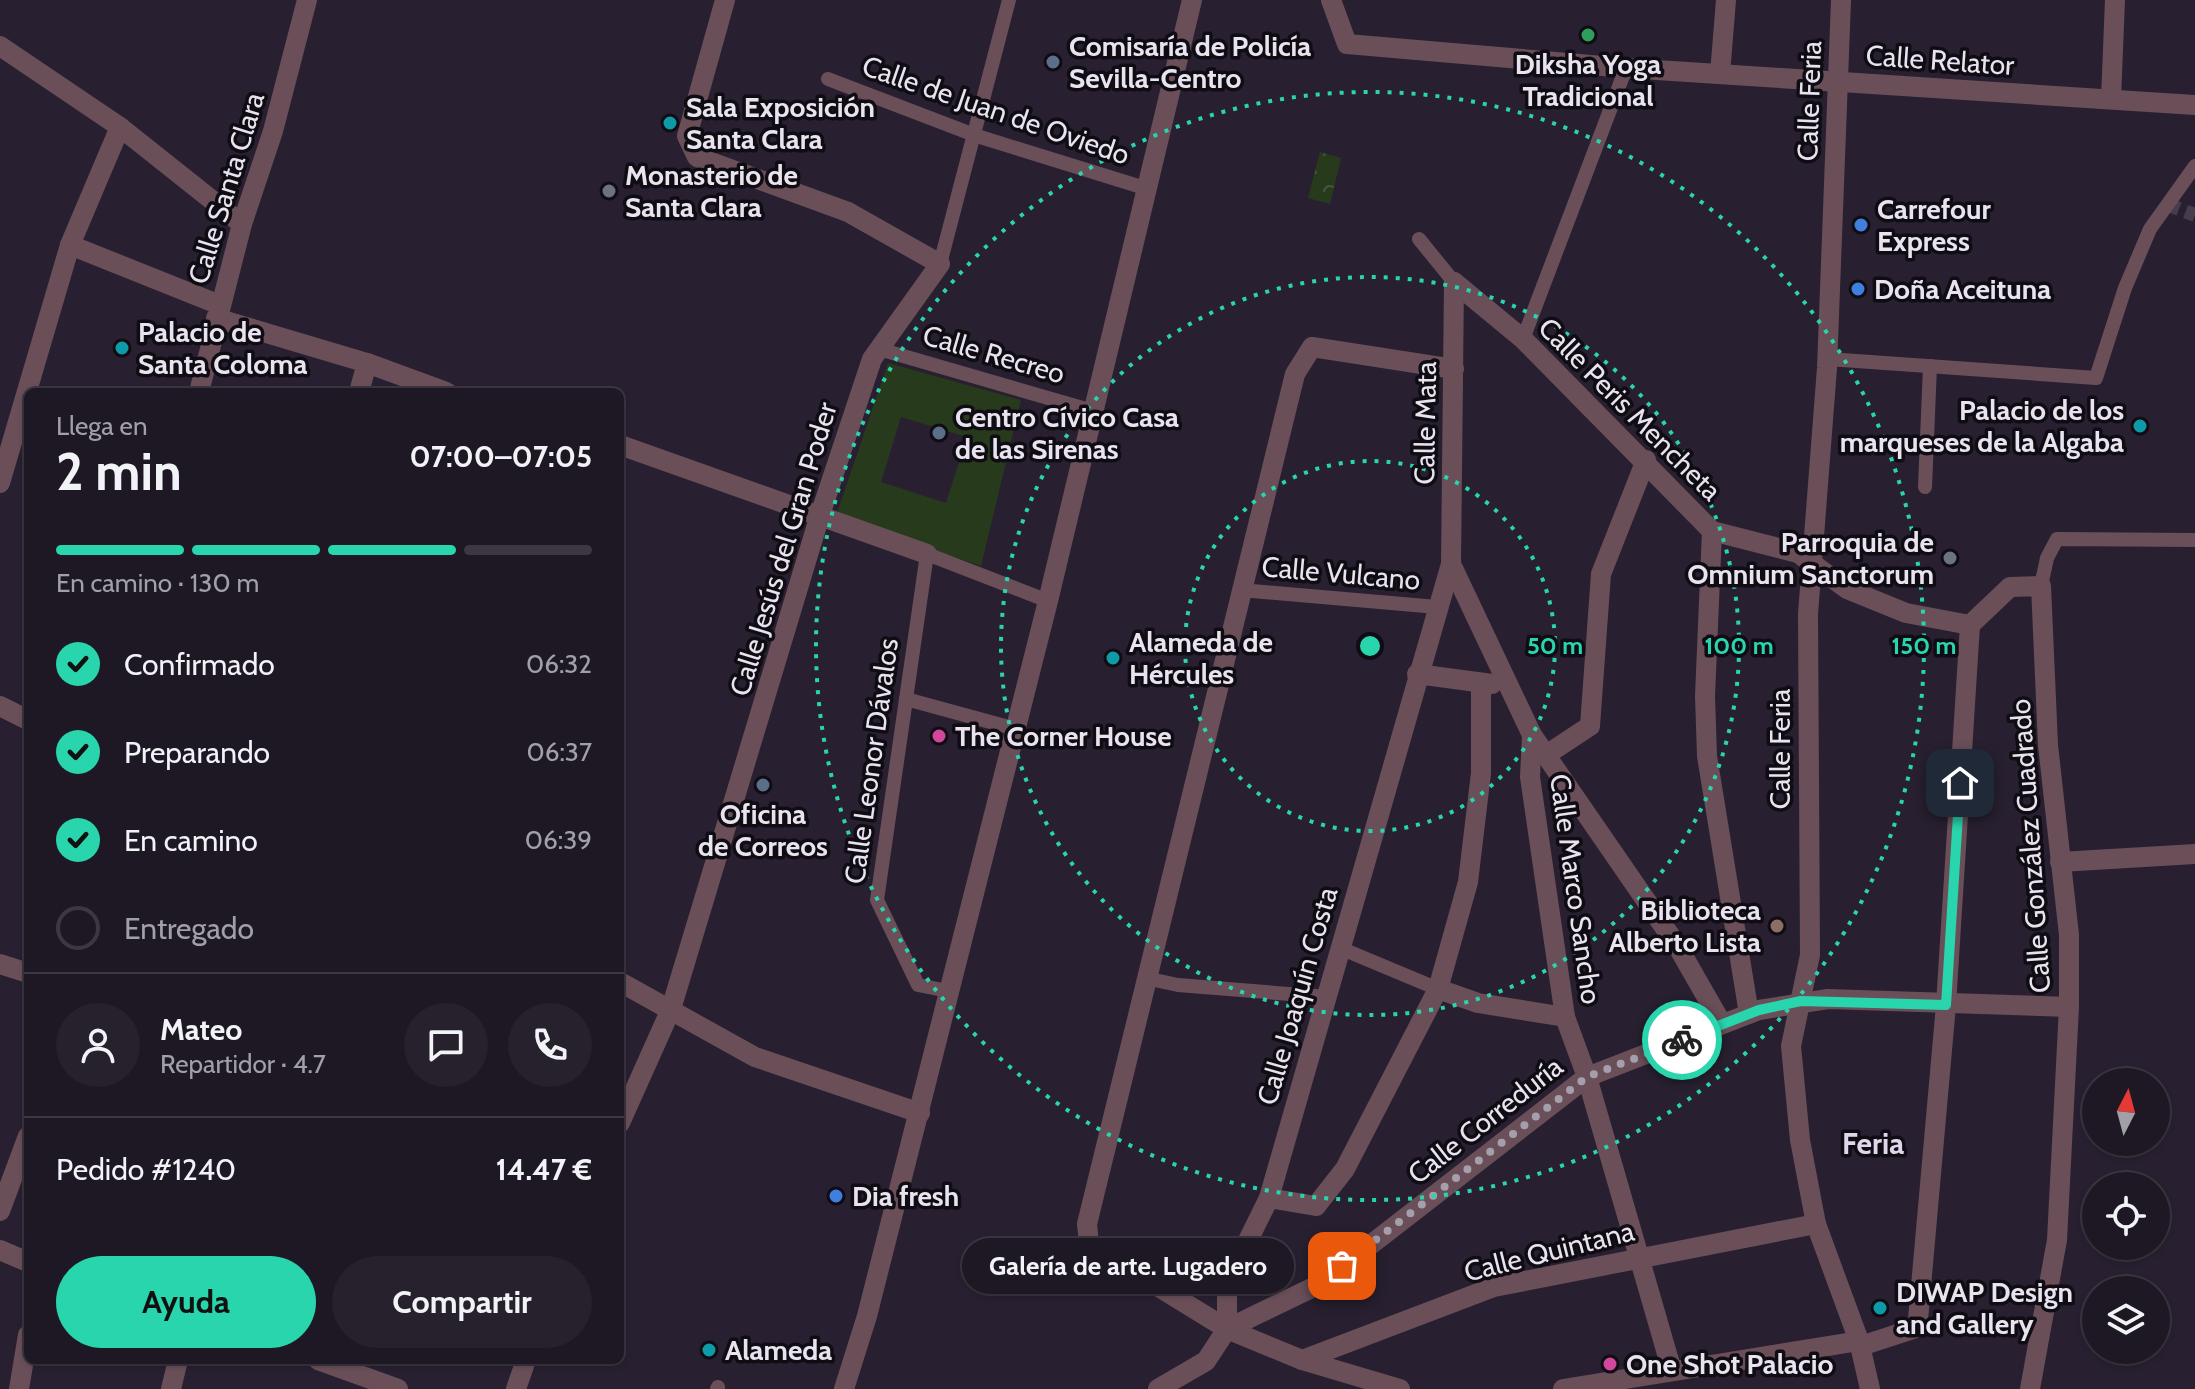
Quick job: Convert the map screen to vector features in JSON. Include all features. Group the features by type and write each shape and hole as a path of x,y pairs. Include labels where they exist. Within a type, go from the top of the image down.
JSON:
{"street":[{"name":"Calle Santa Clara","path":"200,388 242,224 273,131 307,0"},
{"path":"725,0 687,136 697,157 848,212 940,264"},
{"name":"Calle Jesús del Gran Poder","path":"624,1114 671,1009 820,515 872,359 940,264 977,136 1009,0"},
{"path":"850,1386 1048,601 1192,0"},
{"name":"Calle Relator","path":"1331,0 1347,44 1626,68 2195,105"},
{"path":"1720,74 1726,0"},
{"name":"Calle Feria","path":"1841,0 1828,359 1808,614 1810,955 1791,1046 1800,1140 1816,1224 1860,1343 1870,1389"},
{"path":"2111,99 2115,0"},
{"path":"0,46 120,127 242,224"},
{"path":"1523,339 1626,68"},
{"name":"Calle de Juan de Oviedo","path":"828,79 977,136 1148,189"},
{"path":"28,388 70,245 120,127"},
{"path":"1828,359 2096,378 2125,288 2150,229 2195,166"},
{"name":"Calle Peris Mencheta","path":"1419,239 1454,282 1523,339 1646,460 1712,531 1798,553 1847,589 1906,613 1970,625"},
{"path":"70,245 218,311 435,388"},
{"name":"Calle Mata","path":"1417,674 1451,564 1454,282"},
{"path":"1400,1389 1302,1360 1227,1329 1089,1244 1086,1239 1145,978 1295,374 1312,347 1454,369"},
{"name":"Calle Recreo","path":"879,349 1093,411"},
{"path":"360,388 367,363"},
{"path":"1925,487 1930,366"},
{"path":"0,483 24,401"},
{"path":"624,446 927,554 1048,601"},
{"path":"1546,755 1590,726 1601,574 1646,460"},
{"path":"1712,531 1705,696 1707,756 1749,1014"},
{"name":"Calle González Cuadrado","path":"2030,1389 2057,1240 2069,1007 2069,935 2048,745 2041,586 2057,539 2195,540"},
{"name":"Calle Leonor Dávalos","path":"927,554 877,900 918,985 948,991"},
{"name":"Calle Mata","path":"1451,564 1532,735 1678,947 1722,1024"},
{"path":"1563,1389 1616,1386 1672,1371 1860,1343 1913,1329 1918,1320 1946,1005 1970,625 2010,587 2041,586"},
{"name":"Calle Vulcano","path":"1241,590 1437,607"},
{"path":"1417,674 1508,685"},
{"name":"Calle Joaquín Costa","path":"1227,1329 1227,1283 1269,1198 1417,674"},
{"path":"1269,1198 1316,1206 1345,1169 1438,989 1468,882 1481,773 1481,683"},
{"path":"906,699 1016,729"},
{"path":"0,706 24,718"},
{"name":"Calle Marco Sancho","path":"1532,735 1530,777 1565,1017 1587,1077 1642,1256 1672,1371"},
{"path":"2060,862 2195,854"},
{"path":"1340,948 1478,1003 1565,1017"},
{"path":"0,964 24,972"},
{"path":"1145,978 1178,985 1327,997"},
{"path":"624,984 755,1057 920,1113"},
{"name":"Calle Correduría","path":"1227,1329 1320,1284 1587,1077 1722,1024 1801,1001 2069,1007"},
{"path":"0,1211 24,1147"},
{"name":"Calle Quintana","path":"1302,1360 1494,1287 1816,1224"},
{"path":"0,1250 24,1260"},
{"path":"1170,1386 1206,1361 1227,1329"},
{"path":"19,1389 24,1359"},
{"path":"171,1389 177,1364"},
{"path":"329,1364 398,1389"},
{"path":"516,1389 525,1364"}],"green space":[{"path":"1320,152 1341,158 1330,204 1308,198"},
{"path":"888,363 1021,400 981,566 836,516","holes":["901,417 967,437 946,503 881,482"]}],"tunnel":[{"path":"2166,204 2195,215"}],"way so far":[{"path":"1342,1266 1587,1077 1682,1040"}],"place":[{"name":"Diksha Yoga Tradicional","path":"1588,35"},
{"name":"Comisaría de Policía Sevilla-Centro","path":"1053,62"},
{"name":"Sala Exposición Santa Clara","path":"670,123"},
{"name":"Monasterio de Santa Clara","path":"609,191"},
{"name":"Carrefour Express","path":"1861,225"},
{"name":"Doña Aceituna","path":"1858,289"},
{"name":"Palacio de Santa Coloma","path":"122,348"},
{"name":"Palacio de los marqueses de la Algaba","path":"2140,426"},
{"name":"Centro Cívico Casa de las Sirenas","path":"939,433"},
{"name":"Parroquia de Omnium Sanctorum","path":"1950,558"},
{"name":"Alameda de Hércules","path":"1113,658"},
{"name":"The Corner House","path":"939,736"},
{"name":"Oficina de Correos","path":"763,785"},
{"name":"Biblioteca Alberto Lista","path":"1777,926"},
{"name":"Dia fresh","path":"836,1196"},
{"name":"Galería de arte. Lugadero","path":"1342,1266"},
{"name":"DIWAP Design and Gallery","path":"1880,1308"},
{"name":"Alameda","path":"709,1350"},
{"name":"One Shot Palacio","path":"1610,1364"}],"district":[{"name":"Feria","path":"1873,1144"}],"route":[{"path":"1682,1040 1759,1010 1801,1001 1828,999 1946,1005 1960,783"}]}
